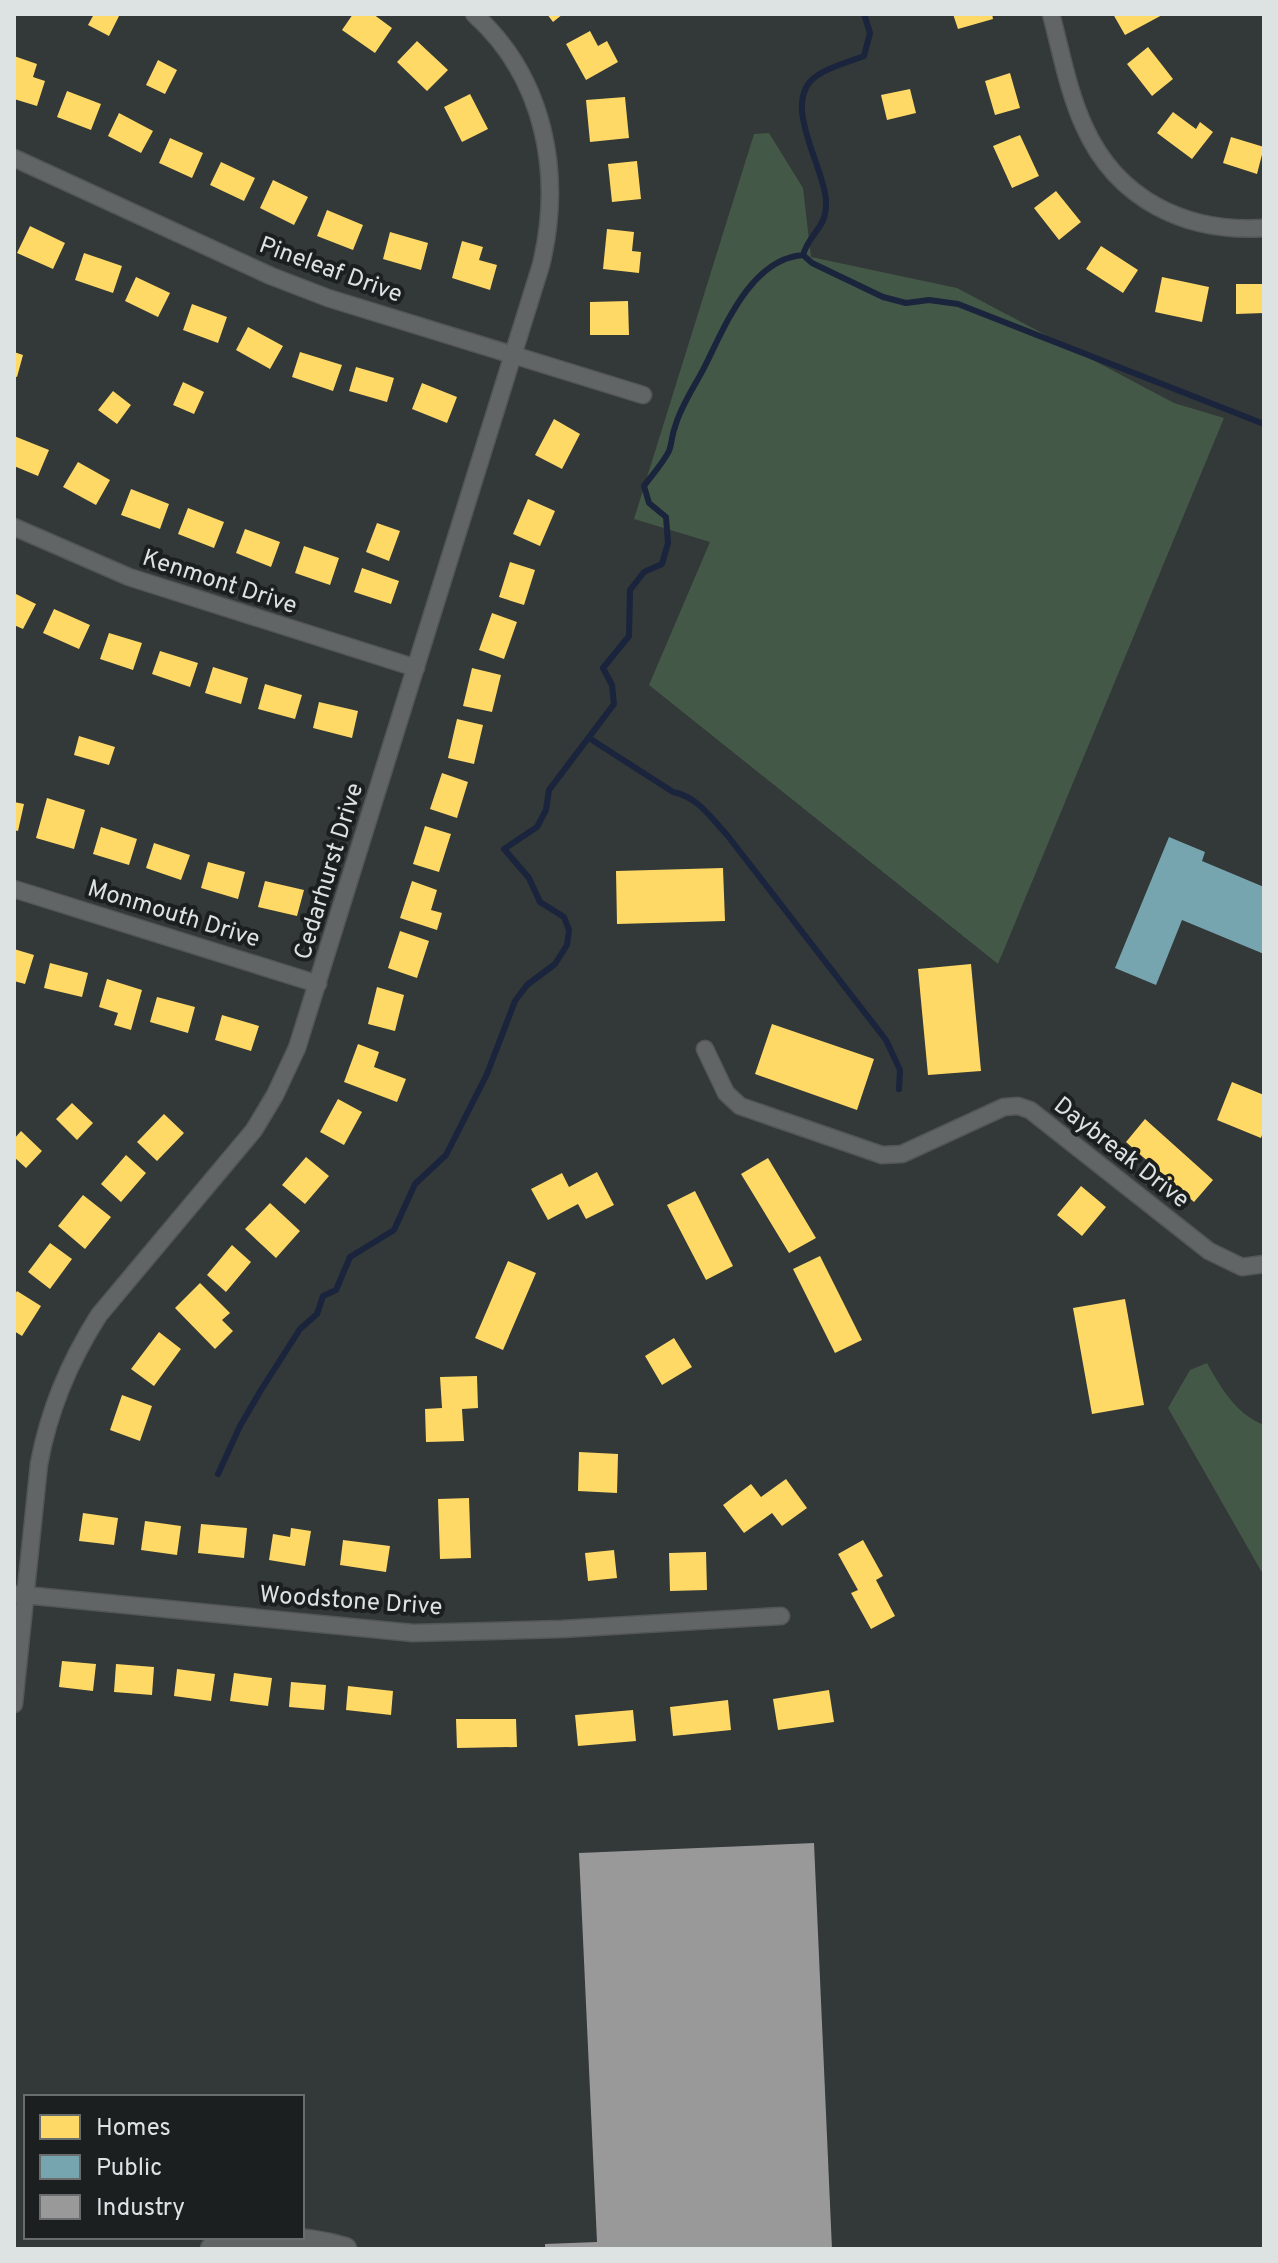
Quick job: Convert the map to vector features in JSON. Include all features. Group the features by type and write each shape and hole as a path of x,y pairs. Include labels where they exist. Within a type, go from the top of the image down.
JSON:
{"street":[{"name":"Cedarhurst Drive","path":"14,1704 20,1595 39,1464 45,1434 70,1364 117,1290 226,1167 254,1130 297,1048 547,239 551,193 549,156 536,106 517,65 474,14"},
{"path":"1051,14 1083,124 1093,143 1122,181 1150,203 1199,224 1220,228 1264,228"},
{"name":"Pineleaf Drive","path":"14,158 271,276 328,298 643,395"},
{"name":"Kenmont Drive","path":"14,527 129,577 416,668"},
{"name":"Monmouth Drive","path":"14,889 318,984"},
{"name":"Daybreak Drive","path":"705,1049 726,1093 740,1106 882,1155 902,1154 1004,1107 1018,1106 1030,1110 1209,1251 1242,1267 1264,1264"},
{"name":"Woodstone Drive","path":"20,1595 413,1633 562,1629 781,1616"},
{"path":"212,2249 226,2244 270,2239 293,2239 345,2249"}],"green space":[{"path":"769,133 803,188 811,257 957,288 1174,403 1224,418 998,964 649,685 710,542 634,519 754,134"},
{"path":"1207,1363 1237,1407 1264,1425 1264,1576 1168,1408 1190,1370"}],"building: Homes":[{"path":"94,14 120,14 109,36 88,25"},
{"path":"353,14 373,14 392,28 375,53 342,30"},
{"path":"547,14 563,14 553,22"},
{"path":"953,14 992,14 993,19 958,29"},
{"path":"1113,14 1164,14 1125,35"},
{"path":"590,31 598,46 607,41 618,62 586,80 566,44"},
{"path":"417,41 448,70 427,91 397,62"},
{"path":"1148,47 1173,79 1152,96 1127,64"},
{"path":"14,56 37,64 33,77 45,81 37,106 14,99"},
{"path":"158,60 177,70 165,94 146,85"},
{"path":"1010,73 1020,108 995,115 985,81"},
{"path":"910,89 916,113 887,120 881,95"},
{"path":"67,91 101,104 91,130 57,117"},
{"path":"470,94 488,129 462,142 444,107"},
{"path":"625,97 629,138 590,142 586,100"},
{"path":"1173,112 1196,129 1200,122 1213,132 1192,159 1157,133"},
{"path":"119,113 153,131 141,153 108,136"},
{"path":"1020,135 1039,176 1012,188 993,146"},
{"path":"1231,137 1264,147 1257,174 1223,163"},
{"path":"170,138 203,153 192,178 159,163"},
{"path":"637,161 641,199 612,202 608,164"},
{"path":"221,162 255,178 244,201 210,185"},
{"path":"273,180 308,197 294,225 260,208"},
{"path":"1056,191 1081,222 1059,240 1034,208"},
{"path":"327,210 363,225 353,250 317,236"},
{"path":"30,226 65,243 53,269 17,253"},
{"path":"607,229 634,232 632,251 641,252 639,273 603,269"},
{"path":"390,232 428,243 421,270 383,259"},
{"path":"462,241 483,247 479,260 497,265 490,290 452,278"},
{"path":"1101,246 1138,270 1123,293 1086,269"},
{"path":"84,253 122,266 113,293 75,280"},
{"path":"136,277 170,293 158,317 125,301"},
{"path":"1162,277 1209,287 1202,322 1155,312"},
{"path":"1236,284 1264,284 1264,313 1236,314"},
{"path":"628,301 629,335 590,335 590,302"},
{"path":"192,304 227,317 218,343 183,330"},
{"path":"248,327 283,346 270,369 236,350"},
{"path":"14,352 23,355 17,377 14,376"},
{"path":"300,352 342,365 333,391 292,377"},
{"path":"356,367 394,378 387,402 349,391"},
{"path":"183,382 204,392 194,414 173,405"},
{"path":"422,383 457,397 447,423 412,409"},
{"path":"113,391 131,405 117,424 98,410"},
{"path":"554,419 580,434 562,469 535,455"},
{"path":"14,436 49,450 38,476 14,466"},
{"path":"78,462 110,480 96,505 63,487"},
{"path":"131,489 169,504 160,529 121,515"},
{"path":"528,499 555,511 540,546 513,534"},
{"path":"188,508 224,522 214,548 178,534"},
{"path":"377,523 400,531 389,561 366,552"},
{"path":"245,529 280,542 271,567 236,553"},
{"path":"304,546 339,558 330,585 295,573"},
{"path":"510,562 535,570 524,605 499,597"},
{"path":"362,568 399,581 391,604 354,592"},
{"path":"14,593 36,604 23,629 14,625"},
{"path":"54,609 90,625 79,649 43,633"},
{"path":"492,613 517,622 504,659 479,650"},
{"path":"109,633 142,643 133,670 100,659"},
{"path":"160,651 198,663 190,687 152,674"},
{"path":"213,667 248,678 241,704 205,693"},
{"path":"472,668 501,675 492,712 463,706"},
{"path":"265,684 302,695 295,719 258,709"},
{"path":"319,702 358,711 352,738 313,728"},
{"path":"457,719 483,725 474,764 448,758"},
{"path":"79,736 115,747 109,765 74,755"},
{"path":"442,773 468,782 457,818 430,809"},
{"path":"47,798 85,810 74,849 36,838"},
{"path":"14,802 24,804 18,831 14,830"},
{"path":"425,826 451,834 439,872 413,864"},
{"path":"101,827 137,839 129,865 93,854"},
{"path":"154,843 190,855 181,880 146,868"},
{"path":"208,862 245,872 238,899 201,888"},
{"path":"723,868 725,921 617,924 616,871"},
{"path":"265,881 304,890 297,916 258,907"},
{"path":"412,881 437,890 431,910 442,913 437,930 400,918"},
{"path":"400,931 429,941 417,978 388,968"},
{"path":"14,949 34,955 25,984 14,981"},
{"path":"50,963 88,973 82,997 44,988"},
{"path":"971,964 981,1071 928,1075 918,969"},
{"path":"107,979 142,990 131,1030 114,1025 118,1013 99,1007"},
{"path":"377,987 404,995 395,1031 368,1024"},
{"path":"157,997 195,1007 188,1033 150,1022"},
{"path":"222,1015 259,1026 251,1051 215,1040"},
{"path":"772,1024 874,1059 857,1110 755,1074"},
{"path":"358,1044 379,1052 374,1067 406,1079 397,1102 344,1082"},
{"path":"1232,1082 1264,1095 1261,1138 1217,1120"},
{"path":"338,1099 362,1112 344,1145 320,1132"},
{"path":"72,1103 93,1123 77,1140 56,1119"},
{"path":"164,1114 184,1133 157,1161 137,1142"},
{"path":"1145,1119 1213,1180 1194,1202 1126,1142"},
{"path":"21,1131 42,1151 26,1168 14,1157 14,1139"},
{"path":"126,1155 146,1173 121,1202 101,1184"},
{"path":"306,1157 329,1176 305,1204 282,1185"},
{"path":"768,1158 816,1238 789,1253 741,1174"},
{"path":"597,1172 614,1205 586,1219 578,1204 548,1220 531,1189 562,1173 569,1187"},
{"path":"1081,1186 1106,1207 1082,1236 1057,1215"},
{"path":"695,1191 733,1266 706,1280 667,1205"},
{"path":"83,1195 111,1217 85,1249 58,1226"},
{"path":"270,1203 300,1231 276,1258 245,1229"},
{"path":"50,1243 72,1259 50,1289 28,1272"},
{"path":"232,1245 251,1262 226,1292 207,1275"},
{"path":"820,1256 862,1340 835,1353 793,1269"},
{"path":"508,1261 536,1273 503,1350 475,1338"},
{"path":"200,1283 230,1313 222,1320 233,1331 215,1349 175,1308"},
{"path":"17,1291 41,1306 22,1336 14,1331 14,1296"},
{"path":"1125,1299 1144,1405 1092,1414 1073,1308"},
{"path":"159,1332 181,1349 154,1386 131,1369"},
{"path":"674,1338 692,1367 662,1385 645,1356"},
{"path":"477,1376 478,1408 462,1409 464,1441 426,1442 425,1409 442,1408 440,1377"},
{"path":"122,1395 152,1406 140,1441 110,1430"},
{"path":"579,1452 618,1454 617,1493 578,1491"},
{"path":"786,1479 807,1508 782,1526 772,1513 744,1533 723,1505 751,1484 761,1497"},
{"path":"469,1498 471,1558 440,1559 438,1499"},
{"path":"83,1513 118,1518 114,1545 79,1541"},
{"path":"145,1521 181,1526 177,1555 141,1550"},
{"path":"201,1524 247,1528 244,1558 198,1553"},
{"path":"291,1528 311,1531 305,1566 269,1560 273,1534 290,1537"},
{"path":"343,1540 390,1546 386,1572 340,1565"},
{"path":"863,1540 883,1576 876,1580 895,1616 871,1629 851,1593 858,1590 838,1554"},
{"path":"614,1550 617,1578 588,1581 585,1553"},
{"path":"706,1552 707,1590 670,1591 669,1553"},
{"path":"62,1661 96,1664 93,1691 59,1687"},
{"path":"116,1664 154,1667 152,1695 114,1692"},
{"path":"177,1669 215,1674 211,1701 174,1696"},
{"path":"234,1673 272,1678 268,1706 230,1701"},
{"path":"291,1682 326,1685 324,1710 289,1707"},
{"path":"348,1686 393,1691 391,1715 346,1710"},
{"path":"829,1690 834,1722 778,1730 773,1699"},
{"path":"728,1700 731,1730 673,1736 670,1707"},
{"path":"633,1710 636,1741 578,1746 575,1715"},
{"path":"456,1719 516,1719 517,1747 457,1748"}],"building: Public":[{"path":"1169,837 1205,852 1202,861 1264,887 1264,954 1182,920 1156,985 1115,968"}],"building: Industry":[{"path":"814,1843 832,2249 545,2249 545,2244 597,2242 579,1853"}],"waterway":[{"path":"803,255 824,218 826,201 807,135 802,100 807,86 818,75 864,56 870,33 864,14"},
{"path":"218,1474 261,1390 300,1329 317,1314 323,1296 336,1290 350,1257 394,1230 415,1184 446,1155 487,1074 515,1001 527,985 555,964 567,945 569,930 564,917 540,902 529,878 504,849 537,827 546,810 549,790 614,704 612,685 603,668 629,636 630,590 644,572 662,564 668,543 666,517 649,503 644,486 669,451 684,403 731,314 754,281 785,259 803,255 812,263 883,297 906,303 929,300 958,304 1264,424"},
{"path":"589,738 673,792 690,798 727,835 886,1040 900,1070 899,1089"}]}
